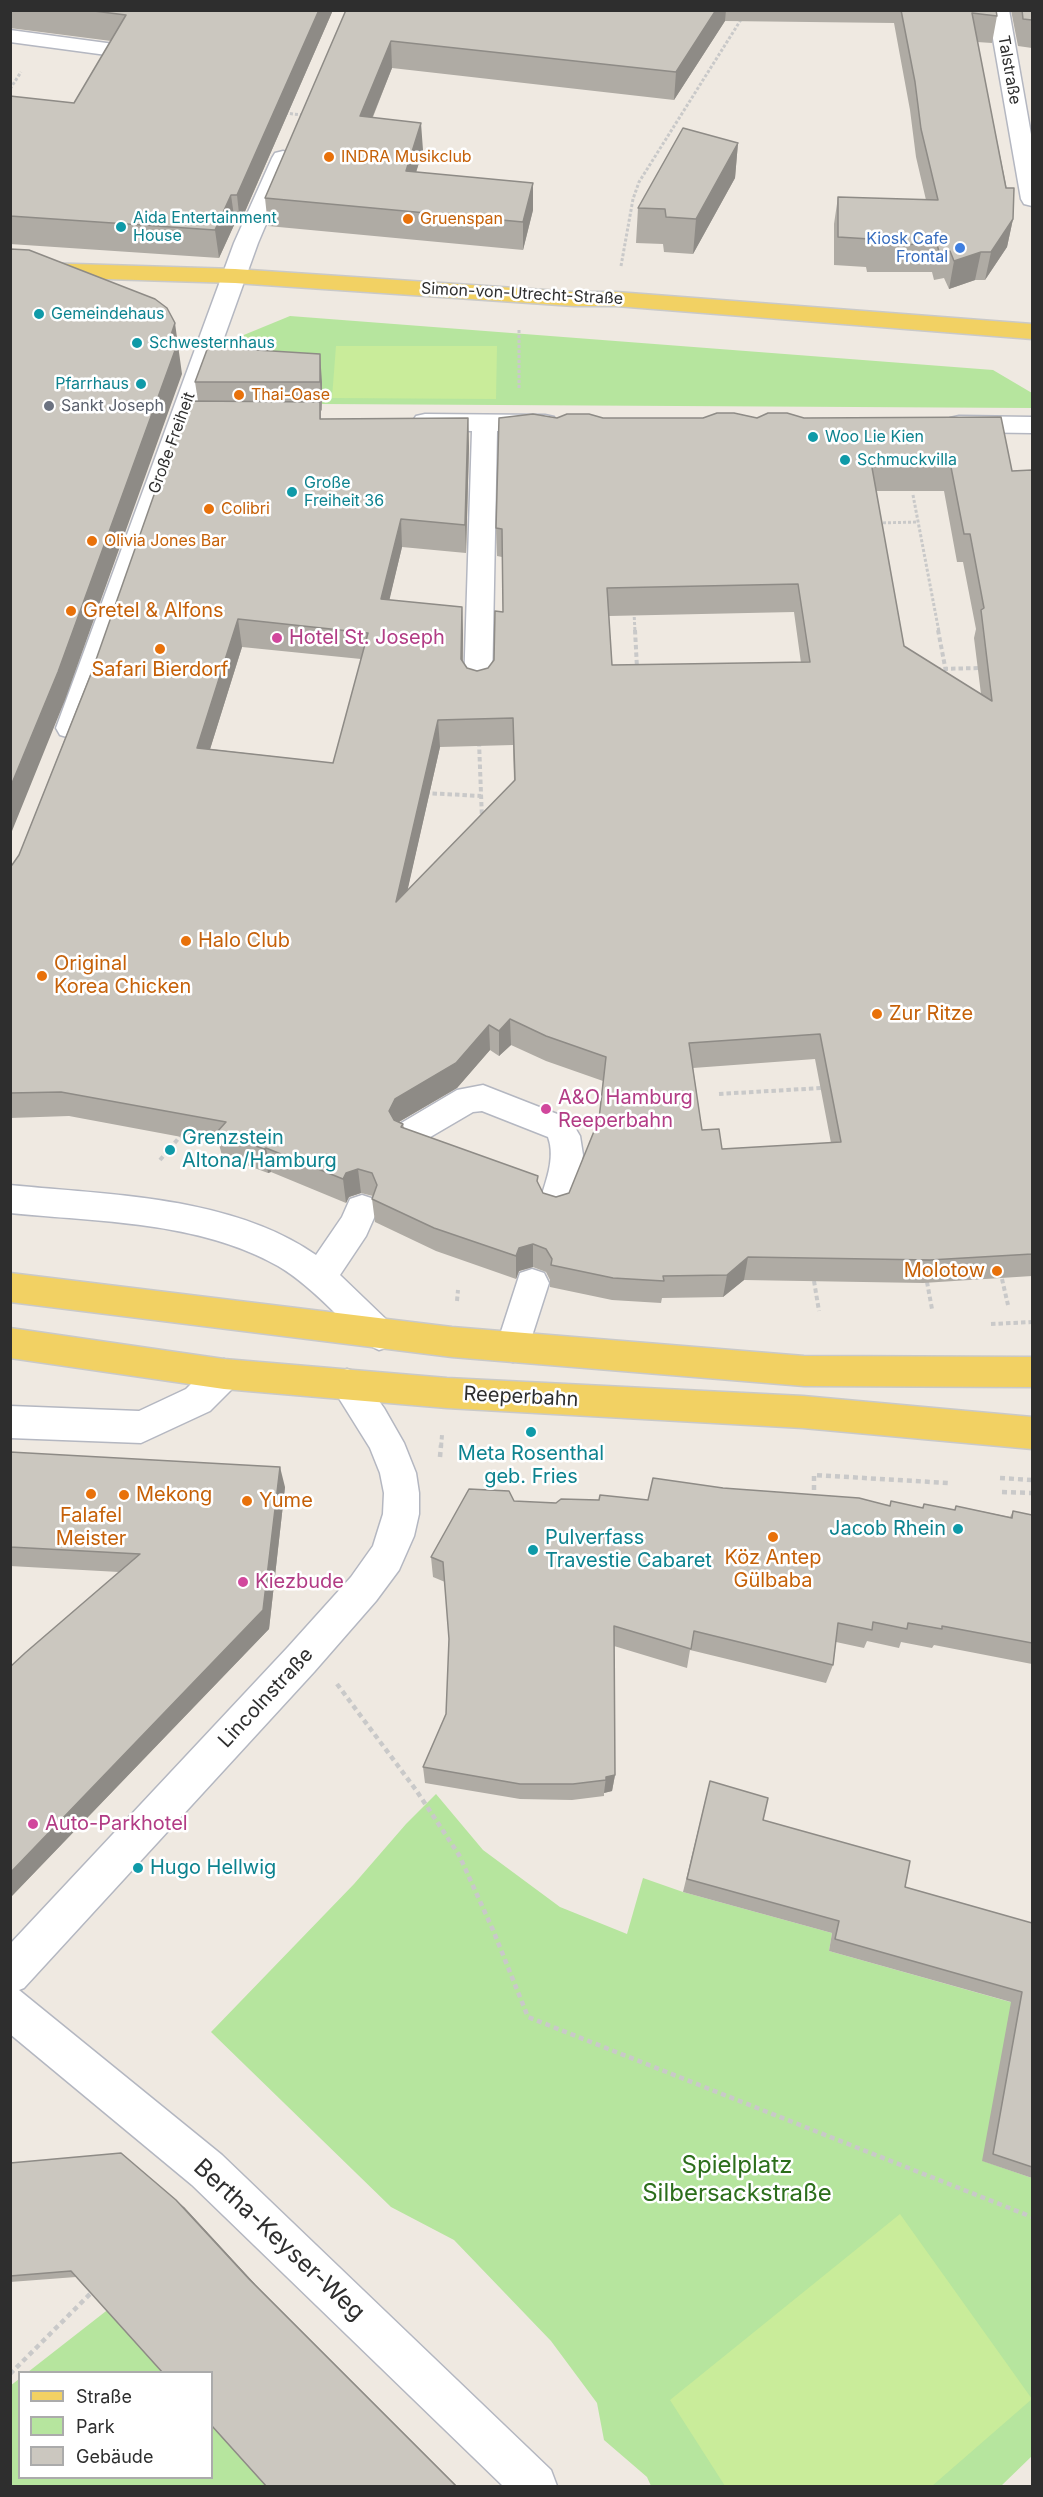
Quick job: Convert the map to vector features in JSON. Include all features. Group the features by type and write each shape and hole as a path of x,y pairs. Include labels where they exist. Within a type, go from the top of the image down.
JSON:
{"main road":[{"name":"Simon-von-Utrecht-Straße","path":"10,269 235,276 574,299 616,299 1032,332"},
{"path":"10,1287 379,1335 513,1347 804,1371 1032,1372"},
{"name":"Reeperbahn","path":"10,1343 224,1374 447,1393 803,1412 1032,1433"}],"street":[{"name":"Talstraße","path":"998,10 1026,136 1032,199"},
{"path":"10,36 114,50"},
{"name":"Große Freiheit","path":"60,754 192,420 246,243 302,115"},
{"path":"403,422 566,423"},
{"path":"478,687 485,423"},
{"path":"937,424 1032,425"},
{"path":"409,1134 468,1099 483,1098 559,1128 566,1136 566,1163 555,1204"},
{"path":"10,1199 194,1220 258,1240 290,1256 320,1277 379,1335"},
{"path":"320,1277 354,1226 362,1209"},
{"path":"513,1347 532,1283"},
{"path":"10,1422 141,1427 198,1400 224,1374"},
{"name":"Lincolnstraße","path":"10,1974 305,1656 366,1586 385,1560 396,1536 400,1516 402,1495 399,1476 391,1450 347,1384"},
{"name":"Bertha-Keyser-Weg","path":"10,2007 207,2170 535,2487"}],"path":[{"path":"616,299 633,200 639,182 747,10"},
{"path":"276,112 302,115"},
{"path":"518,423 519,327"},
{"path":"913,495 947,679"},
{"path":"870,523 918,522"},
{"path":"634,607 637,674"},
{"path":"933,669 989,668"},
{"path":"474,827 482,819 479,736"},
{"path":"417,793 481,796"},
{"path":"719,1094 820,1088"},
{"path":"160,1160 187,1128"},
{"path":"1002,1279 1008,1305"},
{"path":"814,1281 819,1311"},
{"path":"927,1282 932,1309"},
{"path":"991,1324 1032,1322"},
{"path":"440,1460 443,1425"},
{"path":"814,1500 814,1474 948,1483"},
{"path":"1000,1478 1032,1480"},
{"path":"1002,1492 1032,1493"},
{"path":"305,1656 341,1687 416,1790 459,1855 493,1930 528,2017 1032,2217"},
{"path":"10,2374 94,2290"}],"green space":[{"path":"290,316 993,370 1032,393 1032,408 322,404 322,383 224,376 234,339"},
{"path":"336,346 497,346 496,399 332,398"},
{"name":"Spielplatz Silbersackstraße","path":"436,1794 483,1850 560,1907 627,1934 643,1878 683,1892 832,1933 829,1951 1021,2005 983,2161 1032,2178 1032,2456 1001,2486 651,2486 647,2477 604,2440 597,2403 551,2341 454,2240 391,2207 211,2032 354,1884 406,1824"},
{"path":"900,2214 1032,2399 932,2486 725,2486 670,2400"},
{"path":"110,2308 166,2371 29,2371"},
{"path":"18,2380 18,2479 213,2479 213,2422 273,2486 11,2486 10,2386"}],"building":[{"path":"86,10 319,10 237,195 231,195 215,230 10,216 10,96 74,103 126,15"},
{"path":"346,10 716,10 676,72 391,41 360,116 421,123 406,171 533,183 523,222 265,198"},
{"path":"901,10 996,10 997,16 972,13 1006,188 1014,188 1013,219 991,252 981,252 954,261 950,251 939,252 937,244 871,245 870,239 838,237 838,197 938,200 921,129 915,82"},
{"path":"1022,10 1032,10 1032,20 1023,19"},
{"path":"683,128 738,143 696,219 666,217 665,209 638,208"},
{"path":"10,249 29,250 155,299 167,308 175,323 168,344 177,345 58,672 10,788"},
{"path":"208,347 320,354 320,382 195,382"},
{"path":"187,401 320,402 320,419 468,418 465,525 401,519 381,599 462,607 461,659 467,668 477,671 488,668 494,660 495,611 503,612 502,529 496,528 499,418 533,414 557,418 567,414 589,414 603,418 703,418 717,413 734,413 757,418 768,413 787,413 804,418 1001,417 1012,471 1032,470 1032,1254 930,1260 748,1257 727,1275 663,1276 664,1281 613,1278 551,1265 552,1259 546,1249 533,1244 519,1248 516,1256 434,1228 372,1199 377,1185 372,1173 358,1169 346,1173 343,1179 266,1148 217,1132 226,1122 61,1092 10,1093 10,865 19,855 91,674","holes":["871,462 950,462 964,534 970,534 984,608 981,610 992,701 904,646","798,584 810,662 612,665 607,588","238,619 368,633 333,763 197,748","513,718 515,780 396,902 438,720","510,1019 546,1036 606,1057 599,1119 569,1193 556,1197 543,1193 537,1181 538,1176 401,1127 403,1124 394,1120 389,1111 395,1099 456,1063 489,1025 499,1031","820,1034 841,1142 722,1149 719,1129 702,1130 689,1043"]},
{"path":"10,1452 280,1467 263,1610 10,1873 10,1667 140,1554 10,1547"},
{"path":"653,1478 723,1488 859,1498 890,1506 891,1501 923,1508 924,1504 955,1510 956,1506 1012,1518 1013,1511 1032,1515 1032,1643 942,1626 942,1629 908,1623 907,1629 873,1622 872,1630 838,1623 833,1665 694,1631 691,1649 614,1626 615,1775 606,1777 606,1780 573,1784 520,1784 423,1767 446,1714 449,1639 443,1562 431,1557 469,1489 509,1491 514,1501 556,1503 561,1499 599,1500 600,1495 648,1500"},
{"path":"710,1781 768,1798 763,1820 910,1861 905,1887 1032,1923 1032,2167 993,2154 1022,1992 835,1939 839,1921 687,1879"},
{"path":"121,2153 176,2200 249,2279 457,2487 267,2487 213,2427 213,2371 161,2371 71,2271 10,2276 10,2163"}],"place":[{"name":"INDRA Musikclub","path":"329,157"},
{"name":"Gruenspan","path":"408,219"},
{"name":"Aida Entertainment House","path":"121,227"},
{"name":"Kiosk Cafe Frontal","path":"960,248"},
{"name":"Gemeindehaus","path":"39,314"},
{"name":"Schwesternhaus","path":"137,343"},
{"name":"Pfarrhaus","path":"141,384"},
{"name":"Thai-Oase","path":"239,395"},
{"name":"Sankt Joseph","path":"49,406"},
{"name":"Woo Lie Kien","path":"813,437"},
{"name":"Schmuckvilla","path":"845,460"},
{"name":"Große Freiheit 36","path":"292,492"},
{"name":"Colibri","path":"209,509"},
{"name":"Olivia Jones Bar","path":"92,541"},
{"name":"Gretel & Alfons","path":"71,611"},
{"name":"Hotel St. Joseph","path":"277,638"},
{"name":"Safari Bierdorf","path":"160,649"},
{"name":"Halo Club","path":"186,941"},
{"name":"Original Korea Chicken","path":"42,976"},
{"name":"Zur Ritze","path":"877,1014"},
{"name":"A&O Hamburg Reeperbahn","path":"546,1109"},
{"name":"Grenzstein Altona/Hamburg","path":"170,1150"},
{"name":"Molotow","path":"997,1271"},
{"name":"Meta Rosenthal geb. Fries","path":"531,1432"},
{"name":"Falafel Meister","path":"91,1494"},
{"name":"Mekong","path":"124,1495"},
{"name":"Yume","path":"247,1501"},
{"name":"Jacob Rhein","path":"958,1529"},
{"name":"Köz Antep Gülbaba","path":"773,1537"},
{"name":"Pulverfass Travestie Cabaret","path":"533,1550"},
{"name":"Kiezbude","path":"243,1582"},
{"name":"Auto-Parkhotel","path":"33,1824"},
{"name":"Hugo Hellwig","path":"138,1868"}]}
